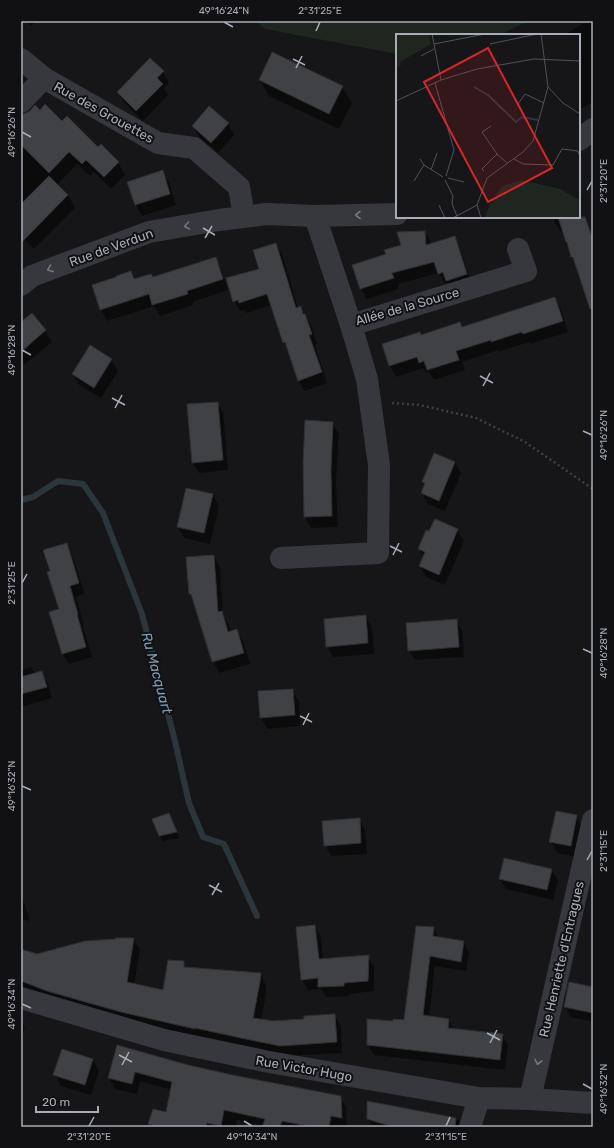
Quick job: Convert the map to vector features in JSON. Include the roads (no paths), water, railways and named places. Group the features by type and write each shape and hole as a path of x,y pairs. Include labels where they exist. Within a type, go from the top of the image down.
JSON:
{"street":[{"name":"Rue des Grouettes","path":"21,59 44,78 158,143 194,148 239,187 244,216"},
{"name":"Rue des Grouettes","path":"21,102 44,78"},
{"path":"580,139 593,129"},
{"name":"Rue de Verdun","path":"21,285 32,276 149,232 244,216 267,214 315,216 396,214"},
{"name":"Allée de la Source","path":"315,216 351,325 526,271 518,249"},
{"path":"281,558 378,552 379,465 367,379 351,325"},
{"name":"Rue Henriette d'Entragues","path":"530,1099 593,820"},
{"name":"Rue Victor Hugo","path":"21,998 164,1040 268,1062 479,1098 530,1099 593,1103"},
{"path":"470,1127 479,1098"}],"waterway":[{"name":"Ru Macquart","path":"21,500 33,497 58,481 83,484 103,513 142,614 174,737 189,803 203,837 224,844 257,916"}]}
